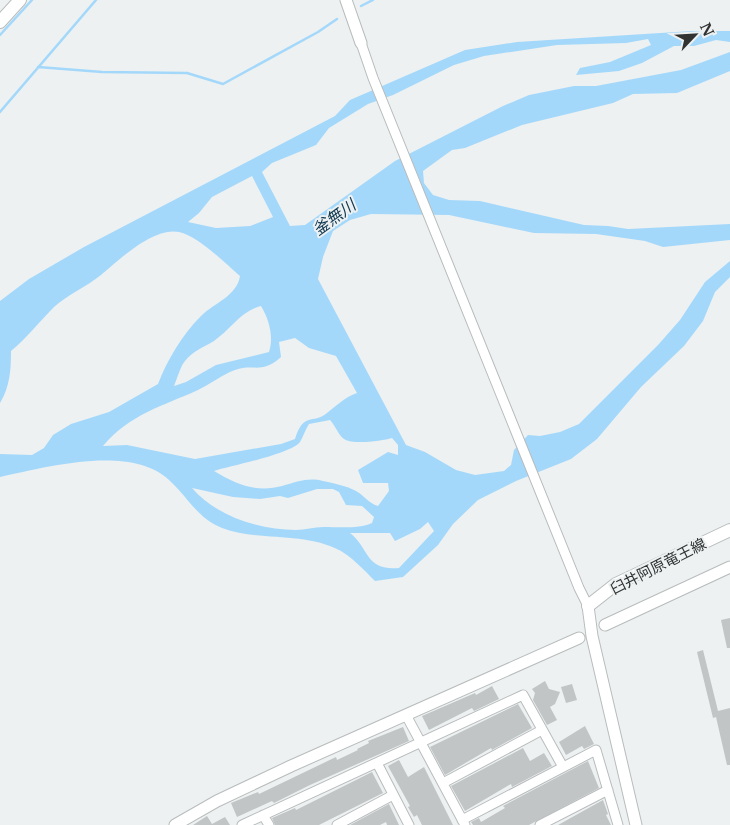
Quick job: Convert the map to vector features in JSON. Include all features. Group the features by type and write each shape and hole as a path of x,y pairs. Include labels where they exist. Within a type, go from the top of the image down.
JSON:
{"main road":[{"path":"0,22 20,0"},
{"name":"臼井阿原竜王線","path":"588,606 616,584 730,530"}],"street":[{"path":"346,0 376,87 579,589 588,606 592,636 636,825"},
{"path":"605,624 730,566"},
{"path":"175,825 240,790 579,638"},
{"path":"242,825 523,695 562,767"},
{"path":"406,715 463,822 596,750 618,825"},
{"path":"443,784 542,730"},
{"path":"377,763 410,825"},
{"path":"540,825 608,790"},
{"path":"337,825 393,794"},
{"path":"263,815 268,825"}],"water":[{"name":"釜無川","path":"692,31 730,31 730,42 716,40 694,46 674,46 642,63 619,71 576,75 580,68 610,62 651,45 648,39 626,43 557,45 484,56 454,65 393,95 368,104 329,128 316,145 272,163 262,172 290,226 305,225 395,161 503,106 529,95 574,86 596,86 681,70 730,52 730,71 677,93 633,94 613,103 522,125 465,148 452,150 423,171 424,183 433,195 449,200 480,201 584,225 628,229 730,224 730,240 663,247 645,241 596,234 534,233 449,215 371,214 350,220 333,231 323,257 318,279 406,445 425,452 456,470 475,475 504,471 511,465 514,450 528,435 540,436 560,432 579,424 658,345 680,320 705,282 730,261 730,277 715,292 703,321 684,346 641,387 597,439 571,459 516,481 478,500 453,524 438,545 403,577 375,581 350,557 327,545 297,539 251,535 213,524 199,513 169,480 153,469 133,463 88,461 40,468 0,477 0,454 32,455 44,448 53,435 71,424 109,412 158,384 171,357 188,331 206,311 230,294 238,283 240,276 211,251 194,239 179,232 158,234 148,239 95,279 59,303 11,351 9,378 0,403 0,301 29,279 84,247 335,116 350,100 465,50 517,42","holes":["252,176 273,217 250,226 216,228 188,222 199,213 212,197","261,306 264,311 271,334 269,352 216,365 186,382 174,386 182,366 188,358 220,337 247,312","295,338 309,348 336,356 357,393 345,399 322,416 305,422 298,430 295,439 281,444 195,459 127,445 103,446 113,435 136,418 198,390 230,372 242,368 268,366 281,357 279,342","330,420 342,438 348,441 368,442 392,438 398,445 398,455 388,452 358,470 363,483 388,483 389,491 378,506 352,489 318,480 307,480 273,488 255,488 230,480 214,471 285,451 300,442 309,424","192,488 233,497 260,499 280,496 288,498 317,489 333,489 339,492 346,505 362,506 374,517 372,523 361,526 320,527 299,530 282,529 239,520 213,506","428,522 434,531 399,568 388,568 374,562 350,533 390,533 395,541 420,529"]}],"building":[{"path":"730,618 730,648 727,648 721,620"},
{"path":"703,650 718,711 730,708 730,765 727,765 716,717 713,718 697,652"},
{"path":"545,681 549,689 560,692 555,704 550,707 557,720 547,725 533,700 535,693 532,689"},
{"path":"572,684 577,700 566,703 561,687"},
{"path":"492,686 499,699 474,711 472,708 429,730 422,716 475,693 476,695"},
{"path":"518,704 532,728 492,750 491,748 445,775 430,747"},
{"path":"585,726 594,744 584,749 582,746 566,755 559,742"},
{"path":"403,727 409,741 274,803 272,801 237,817 231,803 258,792 259,794 336,757 337,760 358,750 369,743 368,741"},
{"path":"523,748 530,761 544,753 552,766 512,787 511,784 465,811 451,786"},
{"path":"399,760 408,777 424,767 453,825 422,825 417,815 414,817 388,766"},
{"path":"588,761 599,788 529,825 473,825 471,822 479,818 481,822 505,808 503,806"},
{"path":"372,772 383,793 319,825 275,825 272,818 295,808 296,810"},
{"path":"603,800 608,814 606,815 611,825 558,825"},
{"path":"389,804 399,825 387,825 386,822 380,825 350,825"},
{"path":"207,816 212,824 225,817 230,825 193,825"}],"waterway":[{"path":"0,35 32,0"},
{"path":"0,112 96,0"},
{"path":"361,6 373,0"},
{"path":"38,67 102,72 187,73 223,84 318,32 337,19"}]}
